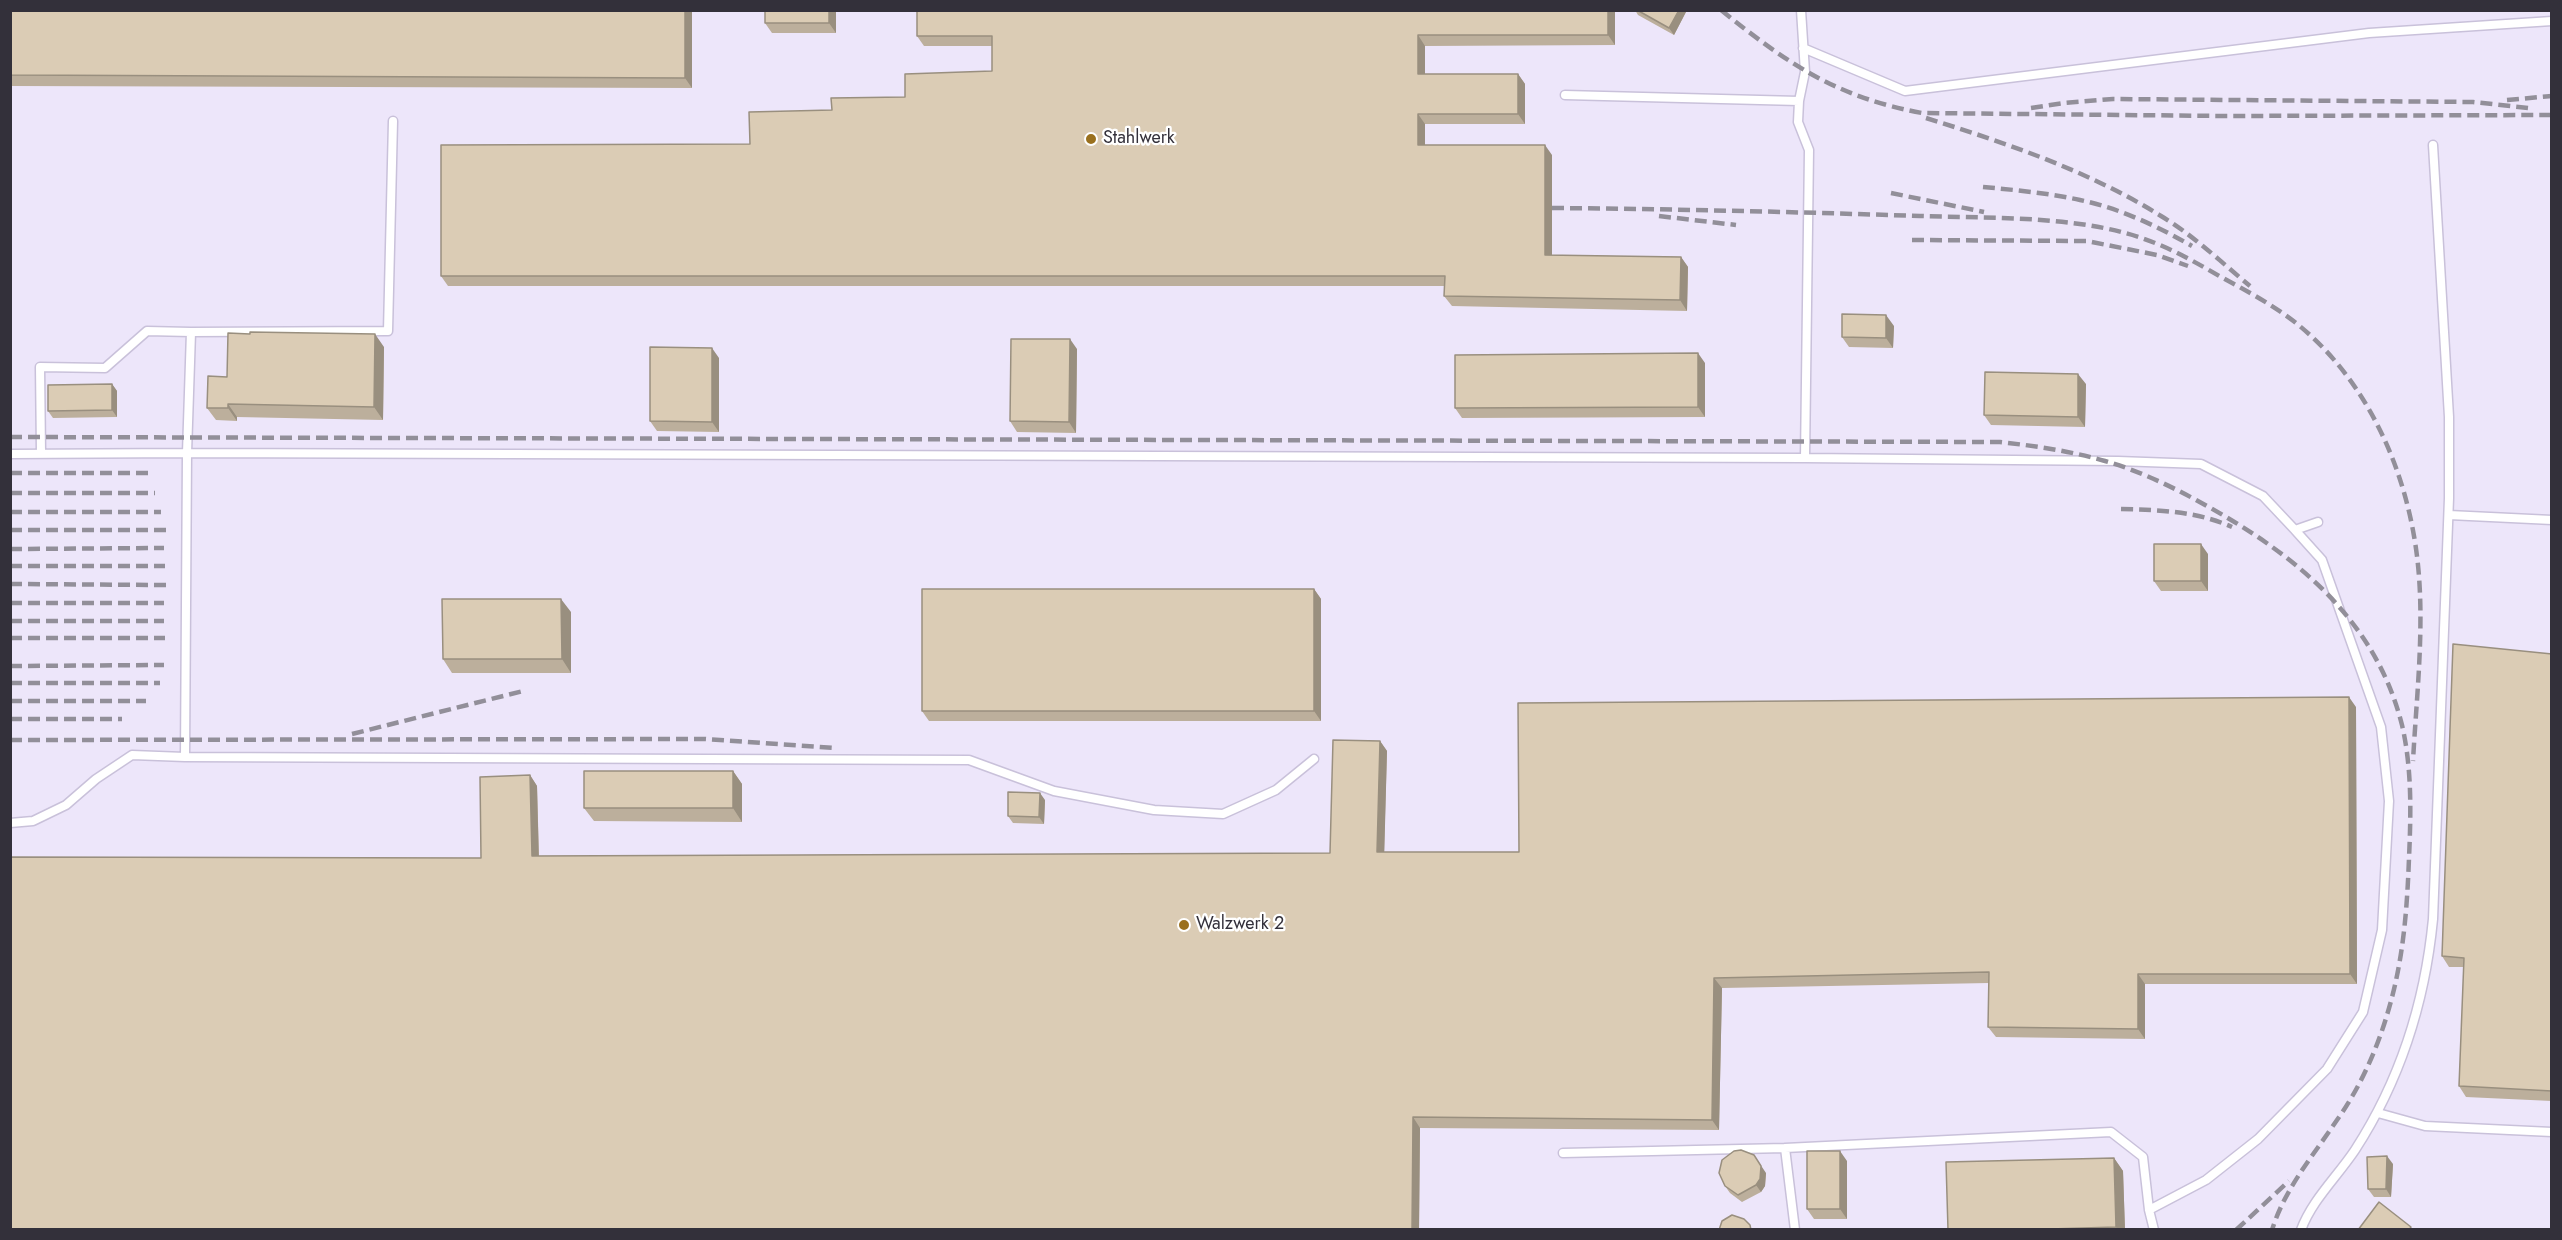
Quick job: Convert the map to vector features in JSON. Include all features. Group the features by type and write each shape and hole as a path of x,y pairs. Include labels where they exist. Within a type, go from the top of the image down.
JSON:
{"lane":[{"path":"1801,10 1804,72 1798,122 1809,150 1805,458"},
{"path":"1803,48 1905,91 2369,33 2552,21"},
{"path":"1565,95 1799,100"},
{"path":"41,453 40,367 105,368 147,331 388,331 393,121"},
{"path":"2301,1230 2306,1215 2354,1152 2378,1113 2413,1028 2428,965 2433,919 2449,514 2449,417 2433,145"},
{"path":"185,757 187,453 191,332"},
{"path":"10,454 1805,458 2118,460 2201,464 2263,496 2322,560 2381,727 2389,801 2382,930 2363,1012 2327,1069 2258,1139 2206,1180 2149,1210"},
{"path":"2449,514 2552,520"},
{"path":"2295,530 2318,522"},
{"path":"10,823 33,821 66,805 96,778 132,754 185,757 969,760 1054,791 1154,810 1223,814 1276,790 1314,759"},
{"path":"2378,1113 2425,1126 2552,1132"},
{"path":"1563,1153 1785,1148 2111,1132 2143,1157 2149,1210 2154,1230"},
{"path":"1785,1148 1795,1230"}],"shaded area":[{"path":"11,11 2551,11 2551,1229 11,1229"}],"building":[{"path":"10,10 685,10 685,78 10,75"},
{"path":"765,10 829,10 829,23 765,23"},
{"name":"Stahlwerk","path":"917,10 1608,10 1608,35 1418,35 1418,74 1518,74 1518,114 1418,114 1418,145 1545,145 1545,255 1681,257 1680,300 1444,296 1445,276 441,276 441,145 750,144 749,112 832,110 831,98 905,97 905,74 992,71 992,36 917,36"},
{"path":"1637,10 1679,10 1669,28"},
{"path":"1842,314 1886,315 1886,338 1842,337"},
{"path":"250,332 375,334 374,407 228,404 228,408 207,408 208,376 227,377 228,333 250,334"},
{"path":"1011,339 1070,339 1069,422 1010,421"},
{"path":"650,347 712,348 712,422 650,421"},
{"path":"1698,353 1698,407 1455,408 1455,355"},
{"path":"1985,372 2078,374 2078,417 1984,415"},
{"path":"112,384 112,410 48,411 48,385"},
{"path":"2154,544 2201,544 2201,581 2154,581"},
{"path":"922,589 1314,589 1314,711 922,711"},
{"path":"442,599 561,599 562,659 443,659"},
{"path":"2453,644 2552,654 2552,1091 2459,1086 2464,958 2442,956"},
{"name":"Walzwerk 2","path":"2349,697 2350,974 2138,974 2138,1029 1988,1027 1989,972 1714,978 1712,1120 1413,1117 1412,1230 10,1230 10,857 481,858 480,777 530,775 532,856 1330,853 1333,740 1380,741 1377,852 1519,852 1518,703"},
{"path":"584,771 733,771 733,808 584,808"},
{"path":"1008,792 1040,793 1039,817 1008,816"},
{"path":"1741,1150 1754,1155 1761,1166 1760,1179 1756,1185 1738,1195 1725,1186 1719,1173 1722,1160 1734,1151"},
{"path":"1807,1151 1840,1151 1840,1209 1807,1209"},
{"path":"2387,1156 2386,1189 2368,1189 2367,1157"},
{"path":"2114,1158 2116,1227 1948,1230 1946,1162"},
{"path":"2379,1202 2411,1227 2409,1230 2358,1230"},
{"path":"1732,1215 1744,1219 1750,1225 1751,1230 1719,1230 1722,1221"}],"railway":[{"path":"1721,10 1769,47 1814,76 1864,98 1922,113 2225,116 2552,115"},
{"path":"2507,100 2552,96"},
{"path":"2031,108 2113,99 2473,102 2528,108"},
{"path":"1926,118 2046,160 2134,200 2207,249 2250,286"},
{"path":"1983,187 2095,203 2138,219 2192,246"},
{"path":"1891,193 1984,212"},
{"path":"1552,208 1997,218 2076,223 2125,233 2163,246 2269,304 2296,323 2340,367 2374,419 2399,476 2414,536 2420,592 2420,648 2413,761"},
{"path":"1659,216 1736,225"},
{"path":"1912,240 2087,241 2157,255 2188,266"},
{"path":"10,437 2000,442 2092,457 2118,465 2157,480 2207,506 2272,547 2301,570 2353,623 2373,654 2390,688 2402,725 2409,774 2410,841 2403,937 2392,996 2378,1043 2360,1083 2292,1186 2272,1230"},
{"path":"10,473 151,473"},
{"path":"10,493 155,493"},
{"path":"2121,509 2191,515 2232,527"},
{"path":"10,512 161,512"},
{"path":"10,530 166,530"},
{"path":"10,549 164,548"},
{"path":"10,566 165,566"},
{"path":"10,584 166,585"},
{"path":"10,603 164,603"},
{"path":"10,621 164,621"},
{"path":"10,638 165,638"},
{"path":"10,666 164,665"},
{"path":"10,683 160,683"},
{"path":"352,734 523,691"},
{"path":"10,701 146,701"},
{"path":"10,719 122,719"},
{"path":"10,740 705,739 835,748"},
{"path":"2236,1230 2289,1181"}],"place":[{"name":"Stahlwerk","path":"1091,139"},
{"name":"Walzwerk 2","path":"1184,925"}]}
